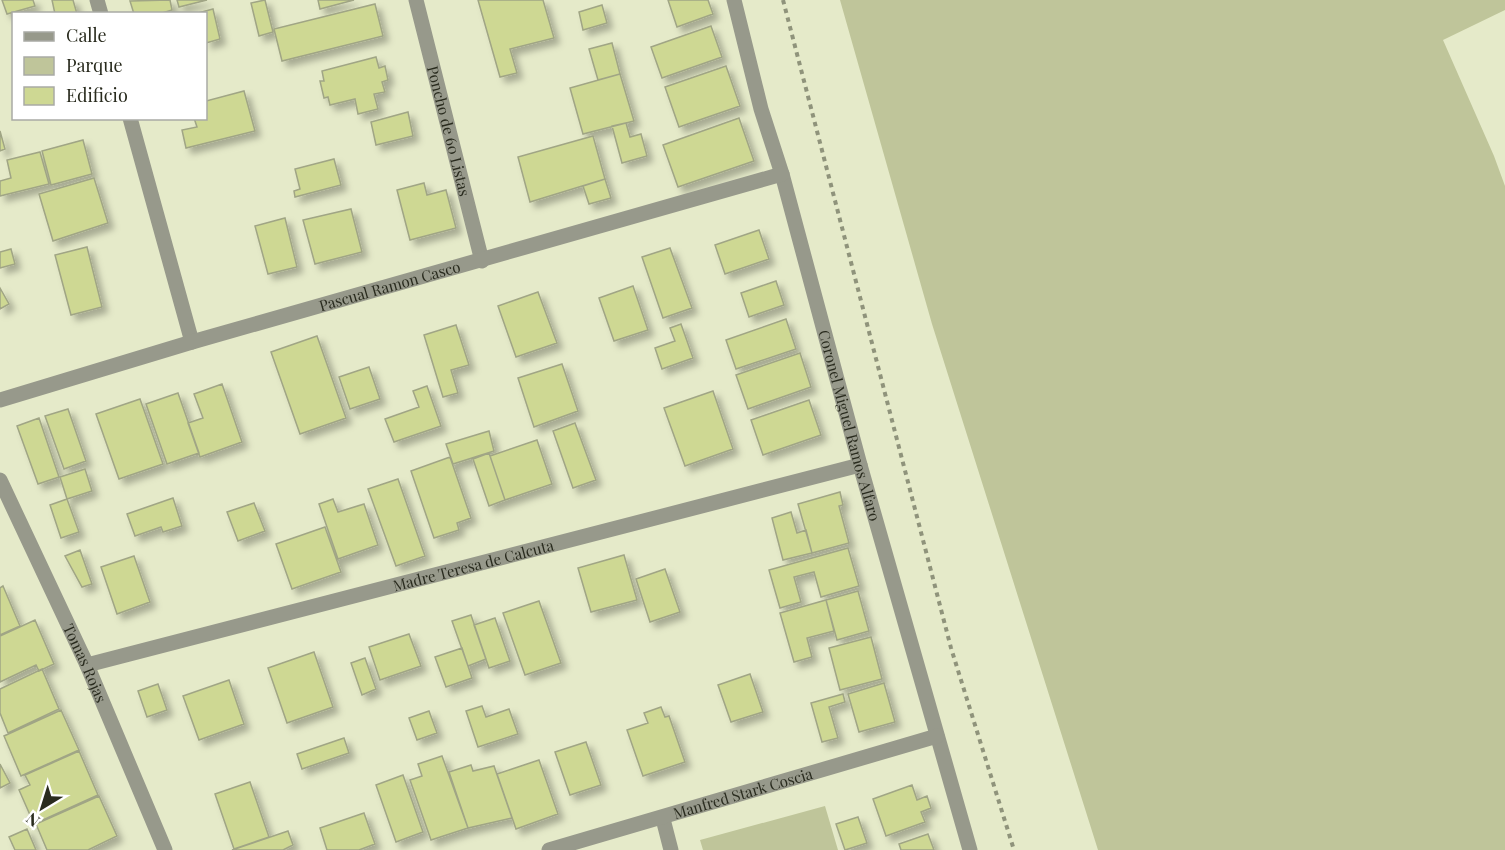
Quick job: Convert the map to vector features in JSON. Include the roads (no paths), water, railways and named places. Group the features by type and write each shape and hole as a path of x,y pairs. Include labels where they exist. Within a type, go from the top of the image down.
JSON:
{"street":[{"name":"Poncho de 60 Listas","path":"416,0 483,261"},
{"name":"Coronel Miguel Ramos Alfaro","path":"734,0 760,109 782,174 860,465 970,850"},
{"path":"131,120 192,342"},
{"name":"Pascual Ramon Casco","path":"0,400 192,342 782,174"},
{"name":"Madre Teresa de Calcuta","path":"87,665 860,465"},
{"name":"Tomas Rojas","path":"0,480 87,665 165,850"},
{"name":"Manfred Stark Coscia","path":"549,850 663,819 937,736"},
{"path":"663,819 671,850"}]}
